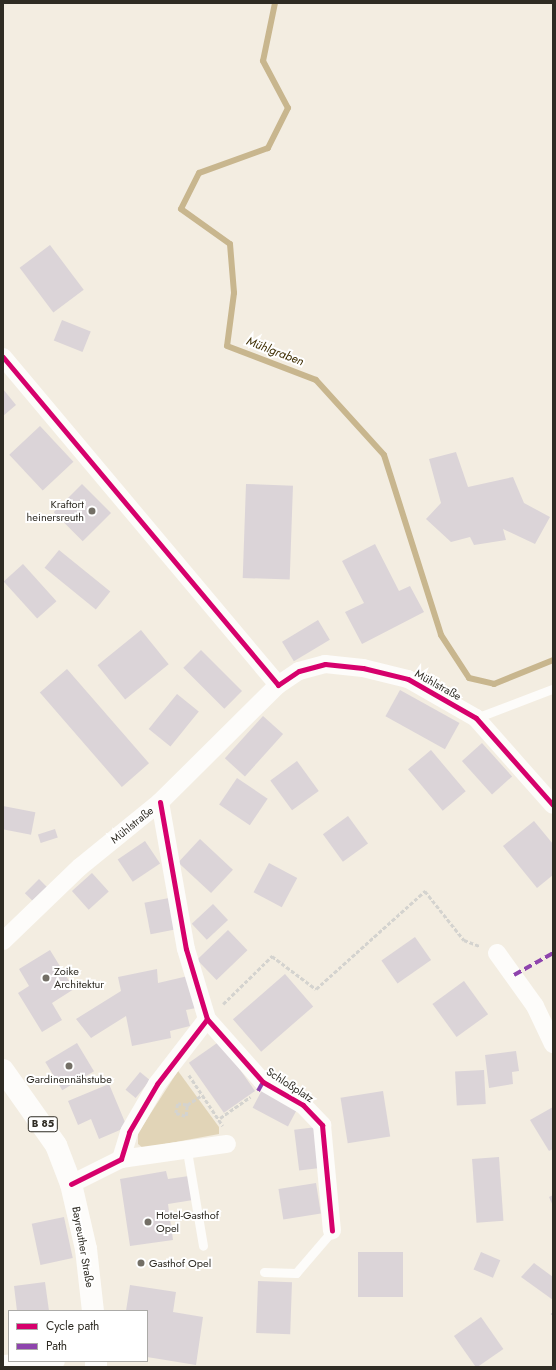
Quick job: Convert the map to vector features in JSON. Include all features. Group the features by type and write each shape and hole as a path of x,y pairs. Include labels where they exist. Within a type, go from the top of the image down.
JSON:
{"main road":[{"name":"B 85","path":"3,1070 56,1145 71,1184"},
{"name":"Bayreuther Straße","path":"71,1184 86,1249 93,1310"}],"street":[{"path":"3,357 278,685"},
{"name":"Mühlstraße","path":"3,941 80,867 160,802 278,685 299,671 325,664 363,668 408,679 476,718 553,805"},
{"name":"Schloßplatz","path":"160,802 186,949 206,1019 263,1082 303,1105 322,1125 332,1231"},
{"path":"496,953 535,1006 553,1044"},
{"path":"121,1159 129,1132 157,1084 206,1019"},
{"path":"71,1184 121,1159 187,1151 227,1144"},
{"path":"3,1364 38,1362"}],"lane":[{"path":"476,718 552,689"},
{"path":"187,1151 204,1246"},
{"path":"264,1272 296,1273 332,1231"}],"path":[{"path":"206,1019 272,956 316,989 425,892 464,940 496,953"},
{"path":"190,1077 220,1118 227,1144"},
{"path":"187,1106 178,1104 176,1113 186,1116 187,1106 202,1095"},
{"path":"220,1118 246,1100"}],"shaded area":[{"path":"178,1071 219,1127 219,1134 143,1148 138,1144 138,1133"}],"building":[{"path":"50,245 84,290 53,313 20,268"},
{"path":"62,320 91,332 83,352 54,340"},
{"path":"3,389 16,405 3,416"},
{"path":"40,426 73,462 43,490 9,455"},
{"path":"456,452 468,487 513,477 524,503 550,517 535,544 503,529 506,540 474,545 470,537 451,542 426,519 441,503 429,459"},
{"path":"82,484 111,513 83,541 54,512"},
{"path":"246,484 293,486 290,580 243,578"},
{"path":"375,544 399,591 410,586 424,612 362,644 345,612 364,603 342,561"},
{"path":"59,550 110,592 96,609 45,568"},
{"path":"23,564 56,601 37,619 4,581"},
{"path":"318,620 330,640 294,661 282,642"},
{"path":"141,630 169,664 125,699 97,665"},
{"path":"201,650 242,691 224,709 183,668"},
{"path":"67,669 149,763 122,787 40,693"},
{"path":"400,690 459,723 445,749 385,716"},
{"path":"177,694 199,712 170,747 149,729"},
{"path":"263,716 283,734 245,776 225,758"},
{"path":"482,743 512,776 492,795 462,761"},
{"path":"431,750 466,791 443,811 408,769"},
{"path":"297,761 319,791 292,810 270,780"},
{"path":"237,778 268,799 250,825 219,805"},
{"path":"3,806 35,812 31,835 3,829"},
{"path":"348,816 368,844 343,862 323,834"},
{"path":"534,821 553,844 553,875 537,888 503,846"},
{"path":"55,829 58,838 41,843 38,835"},
{"path":"200,839 233,870 211,893 178,862"},
{"path":"145,841 160,863 133,882 118,859"},
{"path":"269,863 297,878 282,907 254,892"},
{"path":"92,873 109,892 89,910 72,891"},
{"path":"39,879 48,888 34,902 25,893"},
{"path":"169,898 175,929 151,934 144,903"},
{"path":"213,904 228,920 207,940 192,924"},
{"path":"228,930 247,950 217,980 197,960"},
{"path":"415,937 431,960 397,983 381,961"},
{"name":"Zoike Architektur","path":"50,950 74,989 52,1003 62,1020 42,1032 18,993 29,986 19,969"},
{"path":"157,969 158,983 188,976 196,1008 186,1010 190,1026 170,1031 171,1038 132,1046 126,1016 91,1038 76,1019 121,991 118,977"},
{"path":"285,974 313,1006 261,1052 233,1019"},
{"path":"464,981 488,1014 457,1037 432,1004"},
{"path":"220,1041 255,1091 224,1113 189,1063"},
{"name":"Gardinennähstube","path":"77,1043 94,1071 62,1090 45,1062"},
{"path":"516,1051 519,1071 512,1072 513,1084 489,1088 485,1055"},
{"path":"484,1070 486,1104 457,1105 455,1072"},
{"path":"140,1072 150,1080 136,1098 126,1090"},
{"path":"109,1084 127,1127 99,1139 91,1119 78,1125 68,1101"},
{"path":"262,1090 297,1109 288,1126 253,1108"},
{"path":"383,1091 390,1136 348,1143 341,1098"},
{"path":"553,1107 553,1149 549,1151 530,1120"},
{"path":"317,1127 322,1168 299,1170 294,1130"},
{"path":"499,1157 503,1221 477,1223 472,1159"},
{"name":"Hotel-Gasthof Opel","path":"166,1171 168,1179 189,1176 193,1200 168,1204 173,1240 130,1246 120,1179"},
{"path":"316,1183 321,1214 283,1220 278,1189"},
{"path":"553,1195 553,1206 549,1197"},
{"path":"64,1217 73,1258 40,1265 32,1224"},
{"path":"358,1252 403,1252 403,1297 358,1297"},
{"path":"481,1252 500,1260 493,1278 474,1269"},
{"path":"534,1263 553,1277 553,1300 521,1277"},
{"path":"258,1281 292,1282 290,1334 256,1333"},
{"path":"45,1282 49,1310 17,1310 14,1286"},
{"path":"130,1285 176,1292 173,1312 203,1317 196,1365 148,1357 148,1310 126,1310"},
{"path":"481,1317 503,1349 476,1367 454,1336"}],"waterway":[{"name":"Mühlgraben","path":"275,3 263,61 288,108 268,148 199,173 181,209 230,244 234,293 227,346 316,380 384,455 441,635 469,678 494,684 553,660"}],"marked path":[{"path":"514,975 553,953"},
{"path":"258,1091 263,1082"}],"cycle path":[{"path":"3,357 278,685 299,671 325,664 363,668 408,679 476,718 553,805"},
{"path":"160,802 186,949 207,1019 263,1082 303,1105 322,1125 332,1231"},
{"path":"71,1184 121,1159 129,1132 157,1084 207,1019"}],"place":[{"name":"Kraftort heinersreuth","path":"92,511"},
{"name":"Zoike Architektur","path":"46,978"},
{"name":"Gardinennähstube","path":"69,1066"},
{"name":"Hotel-Gasthof Opel","path":"148,1222"},
{"name":"Gasthof Opel","path":"141,1263"}]}
